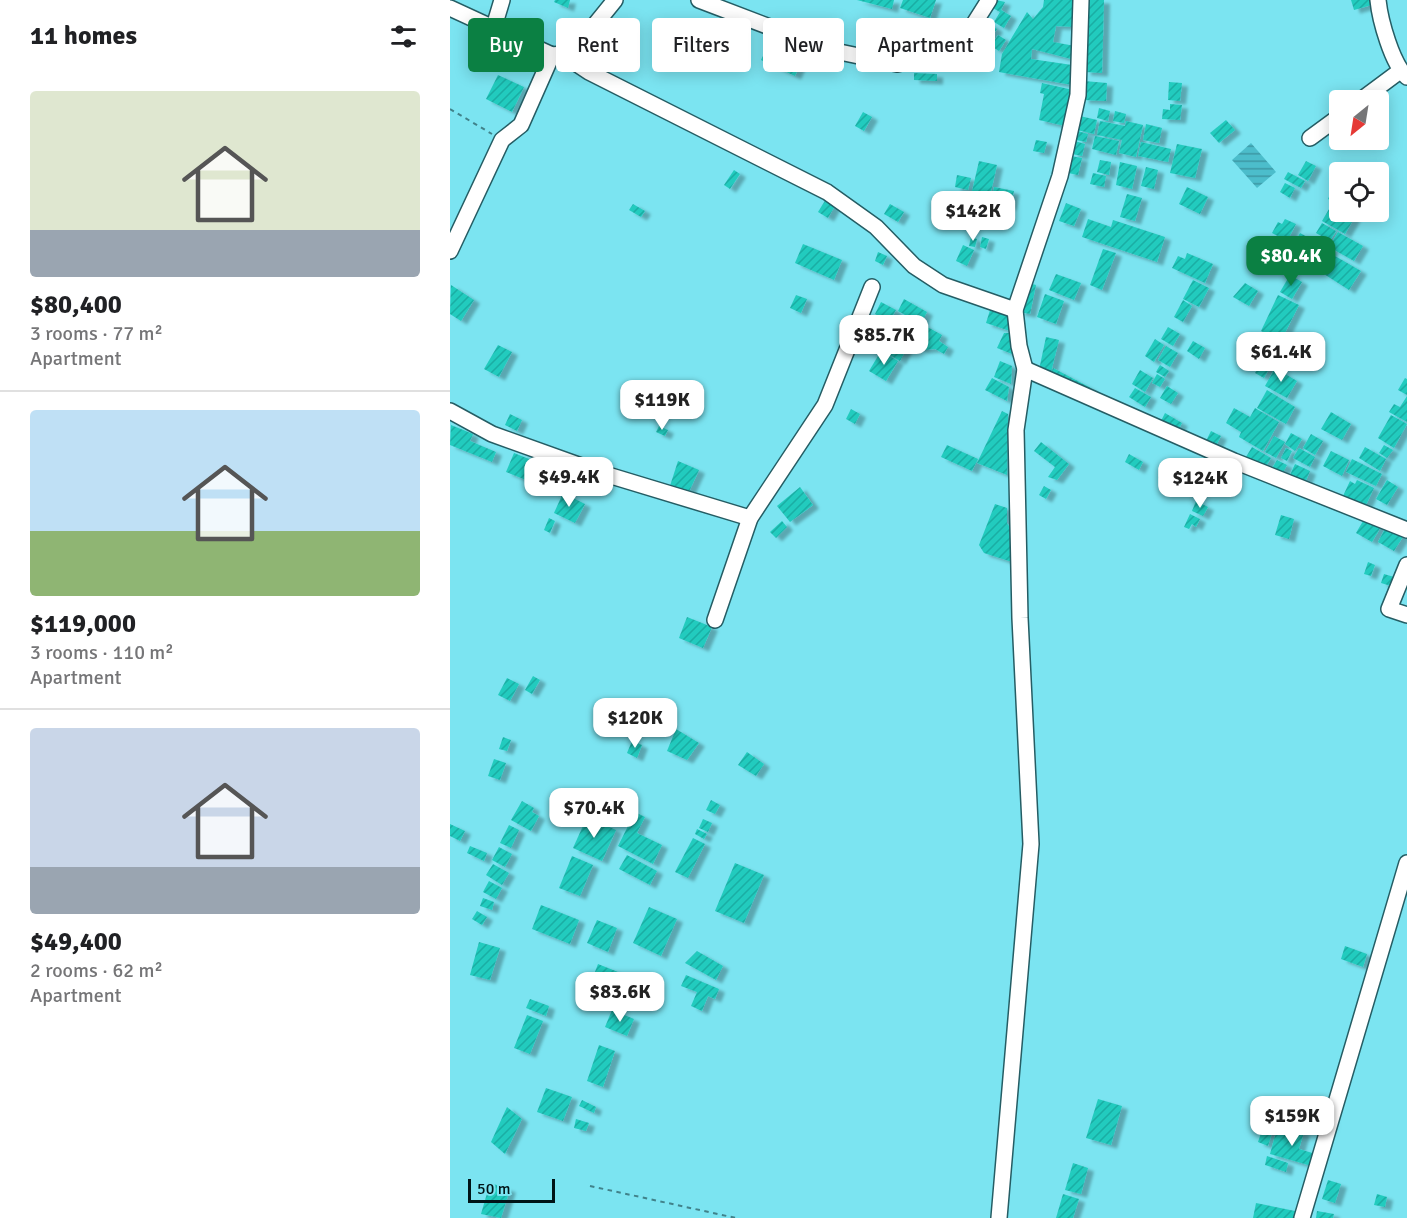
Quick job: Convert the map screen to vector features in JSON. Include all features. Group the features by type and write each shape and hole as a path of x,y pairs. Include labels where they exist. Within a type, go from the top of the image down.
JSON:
{"street":[{"path":"497,18 502,0"},
{"path":"600,18 615,0"},
{"path":"699,0 830,50 897,64 932,56 965,38 989,0"},
{"path":"999,1218 1031,844 1020,618 1017,442 1024,369 1015,310 1060,176 1078,95 1081,0"},
{"path":"1378,0 1381,26 1404,74 1378,90"},
{"path":"450,8 470,18"},
{"path":"450,251 502,140 521,125 556,61"},
{"path":"589,72 828,192 876,227 914,266 943,285 1015,310"},
{"path":"1310,138 1329,124"},
{"path":"715,620 750,518 825,405 872,287"},
{"path":"1024,369 1234,461 1407,530"},
{"path":"450,411 492,434 588,468 750,518"},
{"path":"1407,565 1389,609 1407,615"},
{"path":"1302,1218 1407,863"}],"path":[{"path":"450,109 502,140"},
{"path":"590,1186 736,1218"}],"water":[{"path":"1251,143 1276,172 1257,188 1232,160"}],"building":[{"path":"555,0 570,0 568,8 554,2"},
{"path":"857,0 894,0 892,9"},
{"path":"903,0 936,0 930,18 900,8"},
{"path":"996,0 1005,2 1001,10 1011,16 1004,28 995,23 1000,12 991,7"},
{"path":"1044,0 1076,0 1076,27 1056,26 1053,42 1075,46 1075,60 1032,49 1031,59 1072,65 1072,85 999,72 1002,54 1027,12 1033,19 1043,7"},
{"path":"1087,0 1104,0 1102,73 1085,72"},
{"path":"1351,0 1373,0 1375,4 1354,10"},
{"path":"998,35 1006,40 999,51 995,48 995,40"},
{"path":"914,73 937,74 937,81 914,80"},
{"path":"498,75 524,87 512,112 486,99"},
{"path":"1084,81 1107,83 1106,101 1083,100"},
{"path":"1169,82 1182,83 1180,101 1168,100"},
{"path":"1042,83 1073,90 1065,126 1039,120 1044,94 1040,93"},
{"path":"1170,104 1182,105 1180,120 1162,119 1163,109 1170,110"},
{"path":"1099,108 1110,111 1108,121 1097,118"},
{"path":"1115,111 1126,114 1124,123 1113,121"},
{"path":"863,112 872,117 864,131 855,126"},
{"path":"1080,116 1097,120 1094,134 1077,130"},
{"path":"1226,120 1235,130 1219,143 1210,133"},
{"path":"1100,121 1125,126 1126,121 1143,125 1136,157 1119,153 1122,140 1097,135"},
{"path":"1146,124 1162,128 1159,143 1143,140"},
{"path":"1078,131 1088,134 1086,142 1076,140"},
{"path":"1095,136 1119,141 1116,155 1092,149"},
{"path":"1036,140 1047,142 1044,153 1033,151"},
{"path":"1075,141 1085,144 1082,156 1072,154"},
{"path":"1141,142 1171,149 1168,162 1138,156"},
{"path":"1177,144 1202,149 1195,178 1170,173"},
{"path":"1071,156 1082,158 1078,175 1068,173"},
{"path":"1100,160 1111,162 1109,175 1097,172"},
{"path":"979,161 997,165 988,205 970,200"},
{"path":"1306,161 1316,166 1308,181 1298,175"},
{"path":"1120,162 1137,166 1132,189 1116,185"},
{"path":"1146,167 1158,170 1154,189 1141,186"},
{"path":"734,170 740,174 730,189 724,185"},
{"path":"1288,172 1305,181 1301,188 1284,179"},
{"path":"1093,173 1106,176 1104,187 1090,184"},
{"path":"957,175 971,178 968,190 955,187"},
{"path":"1285,183 1295,188 1290,198 1280,192"},
{"path":"994,187 1014,191 1010,207 991,202"},
{"path":"1187,187 1208,197 1200,214 1179,204"},
{"path":"1127,194 1142,198 1135,221 1120,217"},
{"path":"826,199 836,204 828,218 818,212"},
{"path":"1066,203 1081,209 1074,226 1059,221"},
{"path":"633,204 645,211 641,217 629,210"},
{"path":"890,204 904,212 898,222 884,214"},
{"path":"966,204 987,208 984,223 963,219"},
{"path":"1329,209 1329,222 1352,222 1345,234 1322,221"},
{"path":"1088,219 1111,227 1113,220 1165,237 1157,262 1082,237"},
{"path":"1285,219 1296,224 1287,241 1272,233 1278,222 1282,224"},
{"path":"1322,223 1336,231 1330,241 1316,233"},
{"path":"1338,232 1363,246 1354,261 1329,247"},
{"path":"1300,233 1332,250 1324,265 1313,259 1308,269 1287,257"},
{"path":"971,237 977,239 975,247 969,246"},
{"path":"982,237 989,239 986,249 980,247"},
{"path":"803,244 842,260 834,280 795,263"},
{"path":"963,245 974,250 967,266 956,261"},
{"path":"1103,249 1116,253 1102,290 1090,285"},
{"path":"878,252 887,256 883,265 875,261"},
{"path":"1187,253 1213,264 1205,283 1172,268 1178,256 1185,259"},
{"path":"1335,256 1361,271 1349,290 1324,274"},
{"path":"1056,274 1081,283 1074,300 1049,290"},
{"path":"1290,275 1302,282 1292,299 1280,292"},
{"path":"1193,280 1209,288 1199,307 1183,299"},
{"path":"1025,282 1036,285 1030,314 1019,312"},
{"path":"1245,283 1258,291 1249,306 1233,297"},
{"path":"451,285 474,300 461,321 450,314"},
{"path":"1045,294 1064,301 1056,324 1037,317"},
{"path":"796,295 807,299 801,313 790,308"},
{"path":"1278,295 1299,305 1281,341 1261,331"},
{"path":"904,299 927,312 921,324 898,311"},
{"path":"1183,300 1192,306 1183,322 1174,317"},
{"path":"881,302 896,310 889,322 875,314"},
{"path":"991,307 1016,315 1010,331 986,323"},
{"path":"900,315 920,326 914,337 922,324 942,335 939,341 948,347 944,354 935,349 922,350 910,342 900,361 881,350"},
{"path":"870,318 887,327 880,341 863,332"},
{"path":"1168,327 1180,334 1173,346 1161,339"},
{"path":"1004,333 1013,333 1012,354 997,348"},
{"path":"1046,337 1059,340 1051,372 1039,370"},
{"path":"1155,339 1164,345 1154,362 1145,356"},
{"path":"1193,341 1205,348 1199,359 1187,351"},
{"path":"498,345 512,352 499,377 484,369"},
{"path":"1166,346 1178,353 1170,367 1158,360"},
{"path":"881,351 898,361 886,381 869,371"},
{"path":"1263,359 1272,364 1264,378 1255,373"},
{"path":"1000,361 1012,366 1011,384 994,377"},
{"path":"1160,365 1169,371 1165,377 1156,372"},
{"path":"1053,368 1091,388 1089,393 1050,376"},
{"path":"1275,368 1297,381 1287,398 1265,386"},
{"path":"1140,370 1153,378 1145,392 1132,384"},
{"path":"1157,374 1165,379 1160,387 1152,383"},
{"path":"992,378 1009,387 1007,401 985,390"},
{"path":"1405,378 1407,379 1407,395 1398,390"},
{"path":"1167,386 1178,393 1171,404 1160,398"},
{"path":"1135,388 1151,397 1145,407 1129,397"},
{"path":"1267,390 1295,407 1286,424 1257,408"},
{"path":"1407,396 1407,422 1389,412 1394,404 1400,407"},
{"path":"1234,408 1250,417 1255,408 1279,422 1263,451 1239,437 1241,432 1226,423"},
{"path":"851,409 860,414 855,424 846,419"},
{"path":"1002,411 1008,414 1007,475 977,463"},
{"path":"1331,412 1351,424 1342,440 1321,429"},
{"path":"1165,413 1182,423 1178,430 1161,421"},
{"path":"510,414 522,420 517,431 505,425"},
{"path":"1391,415 1407,424 1394,448 1378,438"},
{"path":"451,425 473,434 470,441 496,452 492,462 450,445"},
{"path":"659,426 668,430 665,436 656,432"},
{"path":"1211,431 1221,436 1216,446 1206,441"},
{"path":"1291,433 1302,439 1295,451 1285,444"},
{"path":"1311,434 1323,441 1315,455 1303,448"},
{"path":"1274,436 1285,442 1276,458 1265,452"},
{"path":"1041,442 1069,464 1057,480 1048,477 1055,467 1034,451"},
{"path":"947,445 978,459 972,471 941,457"},
{"path":"1384,445 1393,450 1387,458 1379,453"},
{"path":"1252,447 1271,458 1265,468 1246,457"},
{"path":"1365,447 1386,459 1380,471 1359,458"},
{"path":"1286,448 1292,451 1287,461 1281,458"},
{"path":"1299,448 1315,457 1310,467 1293,458"},
{"path":"1331,451 1349,460 1342,476 1323,466"},
{"path":"514,453 534,461 526,480 506,472"},
{"path":"1129,454 1143,462 1139,470 1125,462"},
{"path":"542,457 564,468 555,488 532,477"},
{"path":"1352,459 1382,474 1376,486 1346,472"},
{"path":"1277,460 1287,465 1281,476 1271,470"},
{"path":"678,461 699,470 688,494 669,489"},
{"path":"1295,464 1310,471 1305,483 1290,475"},
{"path":"1164,465 1190,477 1184,491 1158,478"},
{"path":"1357,480 1374,488 1365,507 1343,496 1350,481 1355,484"},
{"path":"1387,480 1398,487 1387,505 1376,499"},
{"path":"1044,486 1051,490 1046,499 1039,495"},
{"path":"800,487 813,505 790,522 777,506"},
{"path":"563,493 585,504 575,523 554,513"},
{"path":"1196,501 1208,507 1203,516 1192,511"},
{"path":"995,504 1007,508 1007,523 1014,534 1010,547 1014,555 1012,562 984,553 979,545"},
{"path":"1190,514 1200,519 1196,527 1192,524 1189,529 1184,527"},
{"path":"1281,515 1294,519 1289,539 1275,535"},
{"path":"1366,516 1382,525 1372,542 1356,533"},
{"path":"549,518 555,521 550,533 544,530"},
{"path":"782,521 787,527 776,538 770,532"},
{"path":"1387,525 1404,535 1394,551 1378,542"},
{"path":"1368,562 1375,565 1371,576 1364,574"},
{"path":"1384,574 1394,577 1391,586 1381,583"},
{"path":"687,617 712,627 703,648 679,638"},
{"path":"533,676 540,680 532,694 525,690"},
{"path":"507,678 519,684 510,701 498,695"},
{"path":"676,729 699,743 687,760 667,751"},
{"path":"503,737 511,740 507,751 499,749"},
{"path":"632,741 642,745 637,758 627,753"},
{"path":"747,752 764,764 756,776 738,765"},
{"path":"494,759 506,763 500,780 488,776"},
{"path":"711,800 720,805 715,814 706,810"},
{"path":"522,801 534,808 532,812 539,816 531,831 511,820"},
{"path":"635,812 645,817 637,833 662,845 653,864 618,846"},
{"path":"587,817 616,830 602,861 573,848"},
{"path":"703,819 712,823 708,832 699,828"},
{"path":"450,824 465,831 460,841 450,836"},
{"path":"509,825 519,830 511,848 500,843"},
{"path":"697,829 707,834 704,839 695,834"},
{"path":"693,838 705,844 688,878 675,872"},
{"path":"470,846 487,853 484,861 467,853"},
{"path":"499,847 512,854 505,867 492,860"},
{"path":"627,855 657,871 650,885 619,869"},
{"path":"572,856 593,865 580,896 559,888"},
{"path":"735,863 764,875 744,923 715,911"},
{"path":"493,864 509,873 502,885 486,875"},
{"path":"489,881 502,888 496,899 483,892"},
{"path":"483,898 494,902 492,910 480,906"},
{"path":"541,905 579,920 570,944 532,929"},
{"path":"649,907 677,919 661,956 633,943"},
{"path":"477,911 487,917 482,925 472,919"},
{"path":"597,920 617,928 608,952 587,943"},
{"path":"479,942 500,948 490,980 470,975"},
{"path":"1345,946 1367,954 1363,967 1341,959"},
{"path":"697,951 723,966 716,980 685,963"},
{"path":"598,964 618,972 610,993 590,985"},
{"path":"686,975 719,989 715,999 708,996 702,1011 691,1006 697,992 681,986"},
{"path":"530,999 549,1006 546,1016 526,1008"},
{"path":"612,1010 634,1019 627,1036 605,1027"},
{"path":"527,1015 543,1021 530,1054 514,1048"},
{"path":"599,1045 615,1051 603,1087 587,1081"},
{"path":"546,1088 572,1097 563,1121 537,1112"},
{"path":"1098,1099 1122,1106 1111,1145 1086,1138"},
{"path":"582,1100 596,1107 594,1113 579,1106"},
{"path":"507,1107 522,1119 505,1154 491,1142"},
{"path":"576,1119 589,1123 586,1131 574,1128"},
{"path":"1278,1125 1304,1132 1299,1149 1319,1155 1315,1167 1270,1154"},
{"path":"1263,1127 1273,1130 1268,1146 1258,1142"},
{"path":"1267,1156 1288,1163 1286,1172 1265,1165"},
{"path":"1073,1163 1088,1168 1081,1194 1065,1190"},
{"path":"1328,1180 1341,1184 1335,1203 1322,1199"},
{"path":"490,1183 510,1189 501,1218 481,1214"},
{"path":"1063,1194 1079,1199 1073,1218 1056,1218"},
{"path":"1377,1194 1387,1197 1385,1207 1374,1205"},
{"path":"1256,1203 1295,1211 1294,1218 1253,1218"},
{"path":"1317,1211 1334,1214 1333,1218 1316,1218"}]}
